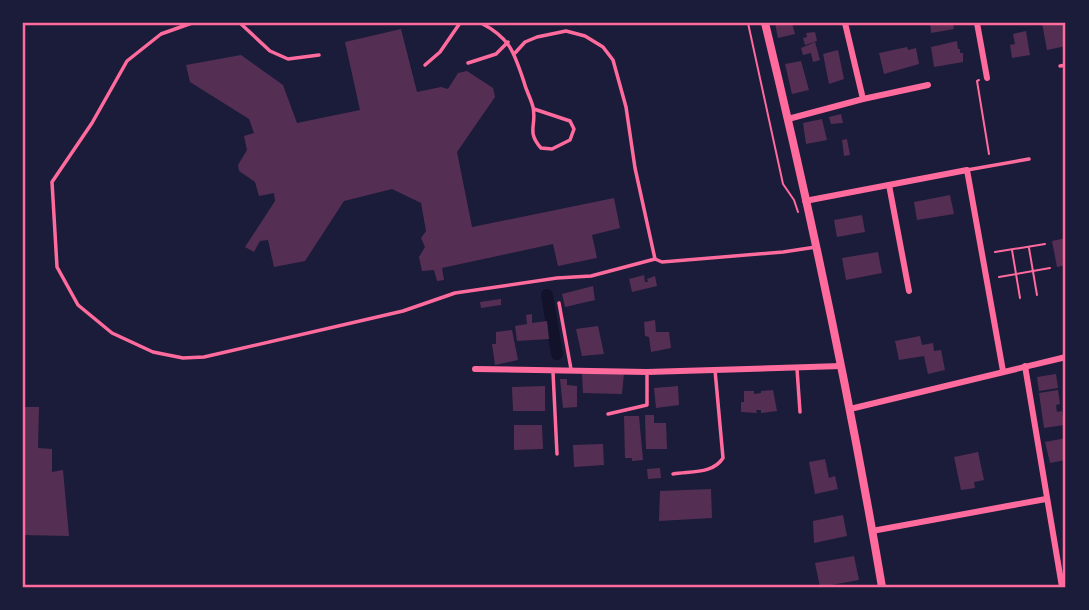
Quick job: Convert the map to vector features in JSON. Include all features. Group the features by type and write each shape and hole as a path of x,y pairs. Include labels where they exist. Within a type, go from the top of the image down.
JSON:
{"street":[{"path":"765,23 850,409 882,587"},
{"path":"845,23 863,99"},
{"path":"977,23 987,78"},
{"path":"788,119 928,85"},
{"path":"805,201 967,170 1003,372"},
{"path":"889,185 909,291"},
{"path":"850,409 1066,357"},
{"path":"475,369 647,372 841,366"},
{"path":"1025,366 1062,587"},
{"path":"872,531 1046,499"}],"lane":[{"path":"192,23 161,34 127,61 92,123 52,183 57,267 78,305 112,332 153,352 183,358 204,358 403,311 455,292 591,276 655,259 662,262 783,253 816,247"},
{"path":"240,23 270,51 288,59 319,55"},
{"path":"425,65 440,52 460,23"},
{"path":"481,23 508,42 515,53 534,109 531,127 534,139 541,148 552,149 570,140 574,129 570,121 534,109"},
{"path":"515,53 525,42 566,31 585,36 603,47 613,60 626,107 635,167 655,259"},
{"path":"468,63 496,54 508,42"},
{"path":"1060,66 1066,65"},
{"path":"967,170 1029,159"},
{"path":"559,303 572,371"},
{"path":"797,368 800,412"},
{"path":"673,474 707,470 718,465 723,457 715,370"},
{"path":"553,372 557,454"},
{"path":"608,414 647,405 647,372"}],"path":[{"path":"748,23 783,184 794,200 798,214"},
{"path":"987,78 977,81 989,153"},
{"path":"995,252 1045,244"},
{"path":"1028,246 1037,295"},
{"path":"1012,249 1020,298"},
{"path":"999,277 1050,268"}],"building":[{"path":"775,23 792,23 795,34 778,38"},
{"path":"930,23 953,23 954,29 931,33"},
{"path":"1042,23 1066,23 1066,46 1047,50"},
{"path":"401,29 417,92 441,87 448,89 458,73 467,71 493,88 495,97 457,152 472,227 614,198 620,228 592,235 597,258 558,266 553,244 442,268 444,280 437,281 434,270 422,271 419,257 425,247 421,238 426,231 421,203 392,189 344,201 305,261 274,267 268,240 260,241 254,252 245,247 275,201 274,193 259,196 255,182 239,171 238,165 247,150 244,136 254,133 249,119 190,82 186,65 241,55 283,85 297,123 360,110 345,42"},
{"path":"1026,31 1030,55 1012,58 1010,45 1015,44 1013,34"},
{"path":"815,32 817,41 805,45 803,38 807,37 806,33"},
{"path":"957,41 960,53 963,53 963,62 934,67 931,47"},
{"path":"815,42 820,60 813,62 811,53 803,55 801,48"},
{"path":"907,47 908,50 916,48 919,64 884,74 879,53"},
{"path":"838,50 844,79 829,84 823,54"},
{"path":"801,61 809,90 792,94 785,64"},
{"path":"841,114 843,123 831,124 829,117"},
{"path":"822,119 827,140 806,144 803,123"},
{"path":"847,139 850,155 844,156 842,140"},
{"path":"950,195 954,214 917,220 914,202"},
{"path":"862,215 865,232 837,237 834,220"},
{"path":"1066,238 1066,265 1057,267 1052,241"},
{"path":"878,252 882,273 846,280 842,258"},
{"path":"644,275 645,282 655,276 657,286 632,292 629,279"},
{"path":"593,286 595,300 565,307 562,294"},
{"path":"501,299 501,305 481,308 480,302"},
{"path":"532,314 532,323 547,321 549,339 517,341 515,326 527,324 526,315"},
{"path":"655,320 656,332 669,332 671,348 651,352 649,337 645,336 644,322"},
{"path":"598,326 604,354 582,356 576,329"},
{"path":"512,330 518,360 495,365 492,344 496,344 496,332"},
{"path":"920,336 922,345 933,343 934,351 941,350 945,370 928,374 924,356 899,360 895,341"},
{"path":"582,373 624,373 622,394 583,393"},
{"path":"1056,374 1058,388 1039,391 1037,377"},
{"path":"560,379 567,379 567,385 577,386 577,407 563,408"},
{"path":"545,386 545,411 513,411 512,387"},
{"path":"678,386 679,405 656,408 654,388"},
{"path":"773,390 777,411 741,412 744,391 754,391 754,394"},
{"path":"1058,390 1060,404 1056,405 1057,412 1062,411 1064,425 1044,428 1039,393"},
{"path":"23,407 39,407 38,448 52,449 52,472 63,470 69,536 23,535"},
{"path":"645,415 654,415 654,423 666,423 667,449 646,449"},
{"path":"624,416 639,416 643,460 632,461 632,458 625,458"},
{"path":"514,425 542,425 543,449 514,450"},
{"path":"1066,438 1066,460 1050,463 1045,442"},
{"path":"603,444 604,465 574,467 573,445"},
{"path":"978,452 984,480 974,482 975,488 961,490 954,457"},
{"path":"825,459 829,478 835,476 838,489 815,494 809,462"},
{"path":"660,468 661,478 648,479 647,469"},
{"path":"711,489 712,518 659,521 660,491"},
{"path":"843,515 847,536 814,543 813,521"},
{"path":"854,556 859,580 820,587 815,563"}],"waterway":[{"path":"547,295 557,354"}]}
